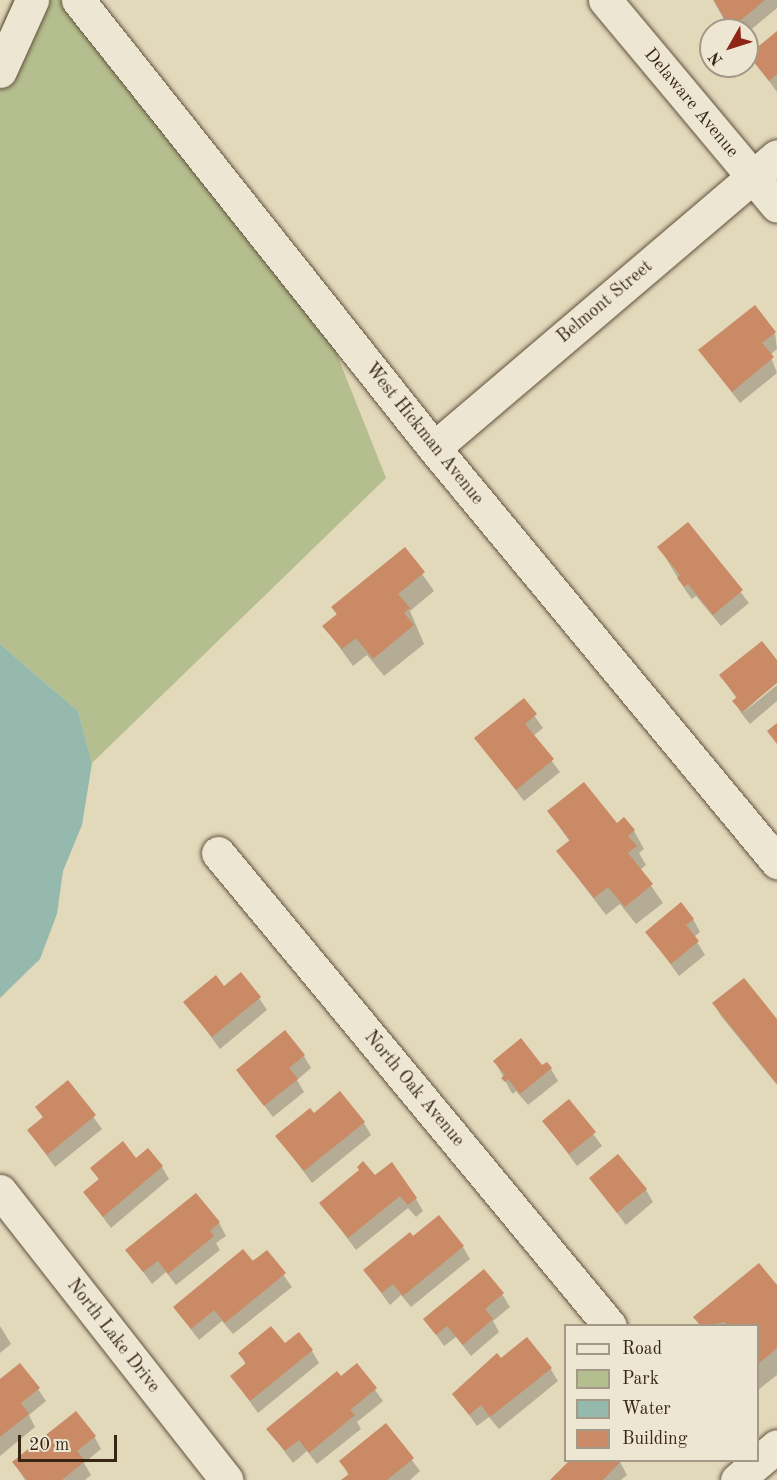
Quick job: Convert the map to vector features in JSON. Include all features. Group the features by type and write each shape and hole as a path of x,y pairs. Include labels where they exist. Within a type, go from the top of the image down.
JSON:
{"street":[{"path":"0,71 32,0"},
{"name":"West Hickman Avenue","path":"78,0 434,448 777,862"},
{"name":"Delaware Avenue","path":"605,0 765,166 777,206"},
{"name":"Belmont Street","path":"434,448 765,166"},
{"name":"North Oak Avenue","path":"218,853 608,1324"},
{"name":"North Lake Drive","path":"0,1191 227,1480"},
{"path":"759,1461 777,1446"},
{"path":"723,1462 737,1480 758,1462"}],"green space":[{"path":"12,0 95,0 309,284 386,478 92,763 78,711 0,644 0,29"}],"water":[{"path":"0,644 78,711 92,763 82,825 63,871 57,914 40,959 0,998"}],"building":[{"path":"714,0 765,0 743,18 724,18"},
{"path":"777,31 777,74 769,81 759,69 759,46"},
{"path":"755,305 776,332 762,343 774,357 732,392 698,350"},
{"path":"688,522 743,590 713,615 688,584 684,587 677,578 680,575 657,547"},
{"path":"405,547 425,572 398,594 410,608 404,613 414,625 373,659 356,638 342,649 322,626 337,614 331,607"},
{"path":"762,641 777,660 777,683 742,712 732,701 737,697 719,675"},
{"path":"524,698 537,714 525,724 554,759 516,790 474,738"},
{"path":"777,723 777,744 767,731"},
{"path":"584,782 617,823 624,817 635,830 628,836 637,846 628,853 653,884 625,907 608,887 594,898 556,851 570,840 547,811"},
{"path":"681,902 694,919 686,925 699,941 671,964 645,932"},
{"path":"241,972 261,997 212,1037 183,1002 216,975 224,986"},
{"path":"744,978 777,1019 777,1084 712,1003"},
{"path":"285,1030 305,1055 289,1068 298,1079 264,1106 236,1070"},
{"path":"521,1038 542,1065 547,1062 552,1068 520,1094 508,1079 505,1082 501,1078 505,1075 493,1061"},
{"path":"68,1080 96,1115 47,1155 27,1130 43,1117 35,1107"},
{"path":"340,1091 365,1122 304,1171 275,1136 310,1108 314,1113"},
{"path":"569,1099 596,1132 569,1154 542,1121"},
{"path":"123,1141 136,1158 148,1148 163,1166 103,1217 83,1192 99,1179 90,1168"},
{"path":"618,1154 647,1189 617,1213 589,1178"},
{"path":"363,1161 375,1175 392,1162 417,1198 408,1205 400,1196 348,1238 319,1203 359,1170 357,1167"},
{"path":"196,1193 220,1222 210,1231 214,1236 168,1274 158,1261 143,1272 125,1250"},
{"path":"439,1215 464,1246 403,1296 393,1284 382,1293 363,1270 410,1232 413,1236"},
{"path":"243,1249 253,1261 267,1250 286,1273 225,1323 214,1310 191,1329 173,1307"},
{"path":"759,1263 777,1285 777,1348 759,1363 759,1324 726,1324 725,1322 699,1324 693,1317"},
{"path":"484,1269 504,1293 485,1309 493,1319 463,1345 447,1326 436,1335 423,1319"},
{"path":"271,1326 285,1343 299,1332 313,1350 250,1401 230,1376 246,1363 238,1353"},
{"path":"527,1337 552,1368 490,1417 481,1405 469,1415 452,1394 497,1353 501,1358"},
{"path":"20,1363 40,1388 21,1403 29,1414 0,1437 0,1379"},
{"path":"357,1363 377,1388 350,1410 355,1415 309,1453 299,1440 285,1451 266,1429 337,1371 341,1376"},
{"path":"76,1411 96,1436 77,1451 85,1461 62,1480 27,1480 12,1462"},
{"path":"386,1423 414,1458 387,1480 341,1480 349,1474 339,1461"},
{"path":"568,1462 620,1462 603,1480 550,1480"}]}
